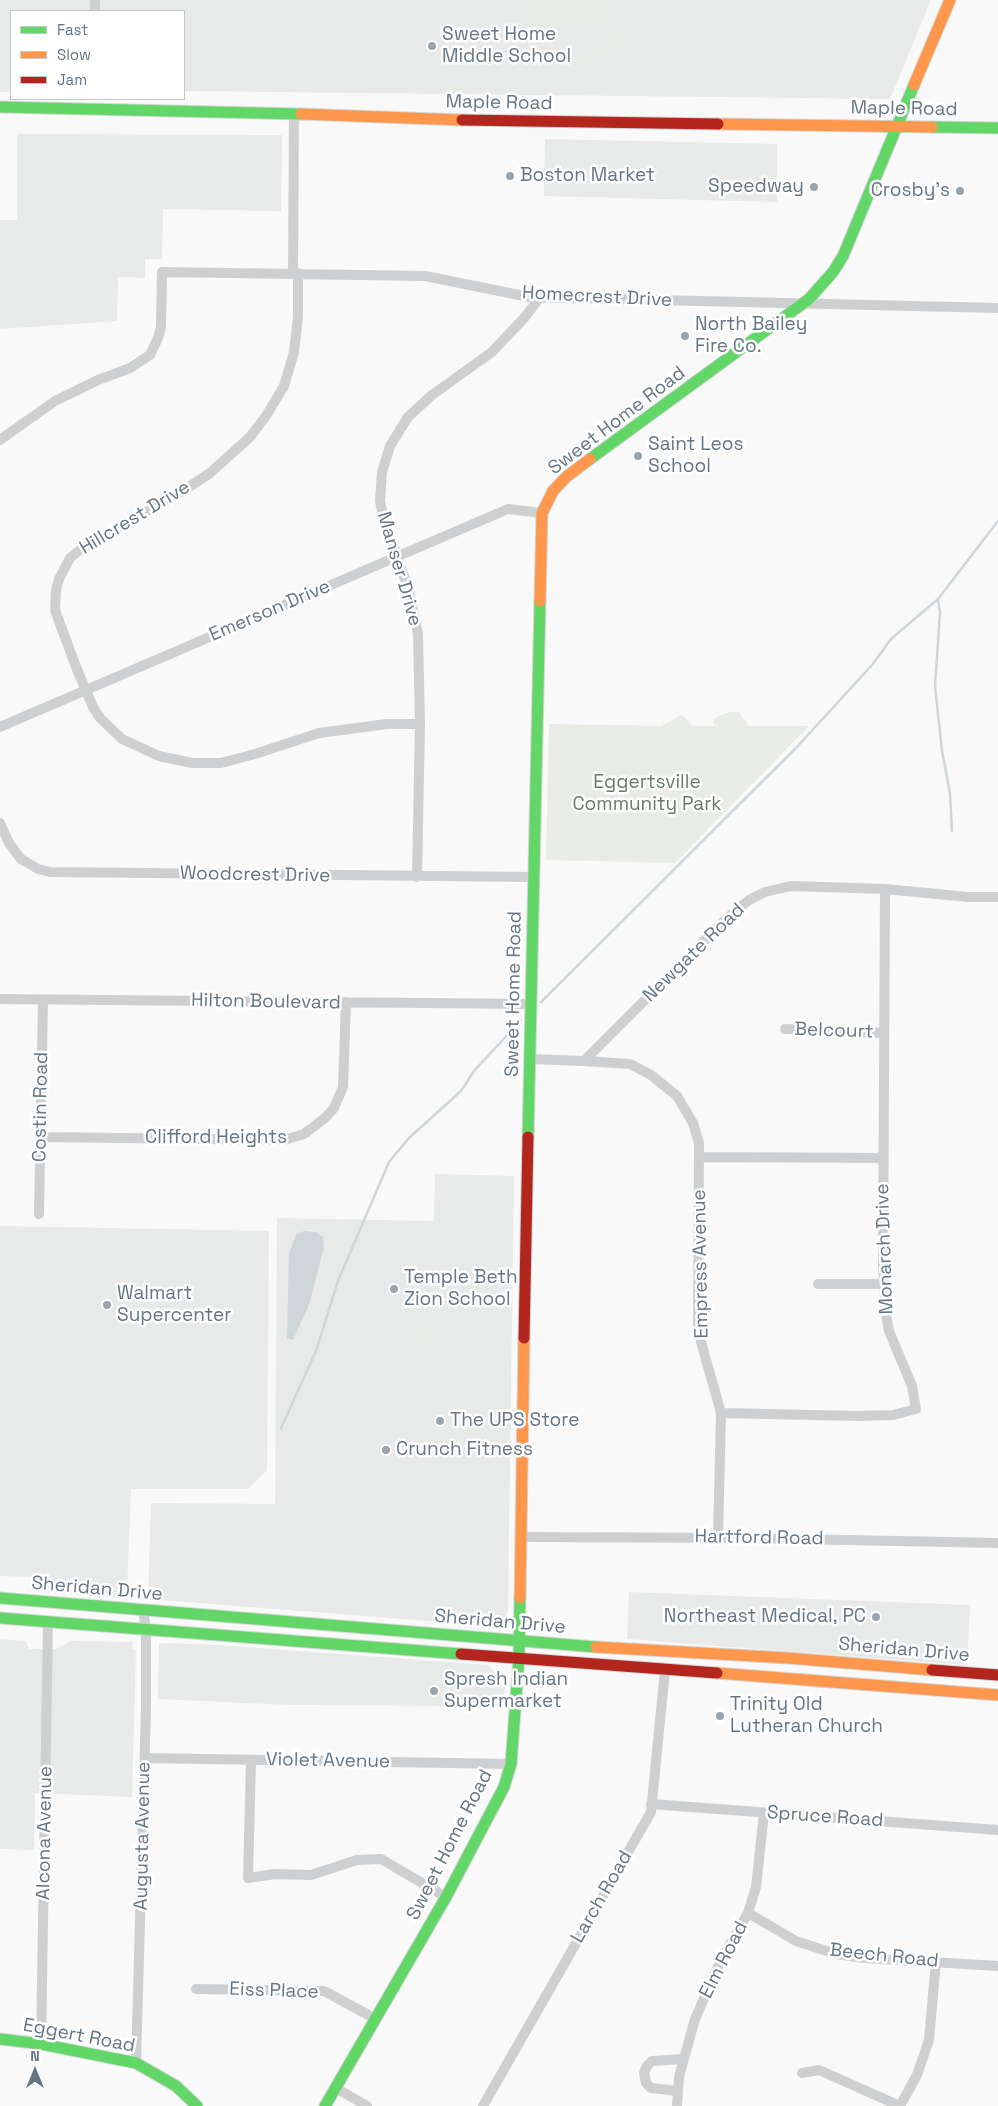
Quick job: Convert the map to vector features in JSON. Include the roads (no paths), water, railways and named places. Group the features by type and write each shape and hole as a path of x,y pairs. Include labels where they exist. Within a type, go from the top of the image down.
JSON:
{"main road":[{"name":"Sweet Home Road","path":"325,2106 446,1897 504,1787 511,1764 519,1657 533,877 542,513 553,491 566,477 802,304 827,280 844,256 950,0"},
{"name":"Maple Road","path":"0,107 94,104 294,115 494,121 998,128"},
{"name":"Sheridan Drive","path":"0,1598 626,1650 798,1659 998,1675"},
{"name":"Sheridan Drive","path":"0,1618 998,1695"},
{"name":"Eggert Road","path":"0,2039 41,2044 136,2063 176,2086 197,2106"}],"street":[{"name":"Hillcrest Drive","path":"294,115 295,273 298,317 291,367 277,400 250,437 210,473 176,495 94,539 76,554 64,568 56,590 55,610 86,690 100,718 122,740 159,756 192,763 234,761 318,733 387,724 420,724"},
{"name":"Homecrest Drive","path":"2,435 76,390 141,363 155,347 161,327 162,272 425,276 520,295 540,297 998,308"},
{"name":"Manser Drive","path":"417,877 420,724 418,634 409,591 382,516 380,486 386,457 397,433 418,407 472,368 504,341 540,297"},
{"name":"Emerson Drive","path":"0,727 508,509 542,513"},
{"name":"Woodcrest Drive","path":"0,823 9,843 21,859 38,869 50,872 533,877"},
{"name":"Newgate Road","path":"584,1061 726,919 749,900 765,892 791,886 885,888 968,897 998,897"},
{"name":"Monarch Drive","path":"721,1413 867,1416 893,1415 916,1409 912,1386 889,1331 884,1284 885,888"},
{"name":"Hilton Boulevard","path":"0,999 531,1004"},
{"name":"Costin Road","path":"39,1214 43,1000"},
{"name":"Clifford Heights","path":"40,1137 284,1140 304,1134 325,1118 334,1108 343,1087 346,1002"},
{"name":"Belcourt","path":"785,1029 884,1032"},
{"path":"530,1059 584,1061"},
{"name":"Empress Avenue","path":"584,1061 630,1064 651,1075 677,1096 693,1123 699,1143 698,1331 721,1413 718,1537"},
{"path":"700,1157 883,1158"},
{"path":"818,1284 884,1284"},
{"name":"Hartford Road","path":"520,1537 718,1537 998,1543"},
{"name":"Augusta Avenue","path":"136,2063 145,1758 146,1629 143,1610"},
{"name":"Alcona Avenue","path":"41,2044 48,1622"},
{"name":"Larch Road","path":"483,2106 650,1812 665,1670"},
{"name":"Violet Avenue","path":"145,1758 511,1764"},
{"path":"251,1760 248,1878 274,1874 311,1875 357,1860 381,1859 446,1897"},
{"name":"Spruce Road","path":"651,1804 998,1830"},
{"name":"Elm Road","path":"677,2106 683,2059 706,1992 748,1913 759,1870 764,1813"},
{"name":"Beech Road","path":"748,1913 796,1941 836,1954 864,1958 998,1966"},
{"path":"802,2073 807,2070 820,2070 900,2106 917,2075 929,2040 936,1961"},
{"name":"Eiss Place","path":"196,1989 324,1991 376,2019"},
{"path":"678,2091 651,2088 646,2082 644,2073 652,2061 683,2059"},
{"path":"336,2088 367,2106"}],"waterway":[{"path":"541,1002 796,748 872,665 891,639 938,599 998,521"},
{"path":"938,600 940,612 935,686 942,751 950,793 952,831"},
{"path":"281,1428 316,1351 338,1281 389,1162 409,1138 461,1091 474,1071 521,1020"}],"place":[{"name":"Sweet Home Middle School","path":"432,46"},
{"name":"Boston Market","path":"510,176"},
{"name":"Speedway","path":"814,187"},
{"name":"Crosby's","path":"960,191"},
{"name":"North Bailey Fire Co.","path":"685,336"},
{"name":"Saint Leos School","path":"638,456"},
{"name":"Temple Beth Zion School","path":"394,1289"},
{"name":"Walmart Supercenter","path":"107,1305"},
{"name":"The UPS Store","path":"440,1421"},
{"name":"Crunch Fitness","path":"386,1450"},
{"name":"Northeast Medical, PC","path":"876,1617"},
{"name":"Spresh Indian Supermarket","path":"434,1691"},
{"name":"Trinity Old Lutheran Church","path":"720,1716"}],"park label":[{"name":"Eggertsville Community Park","path":"647,794"}]}
